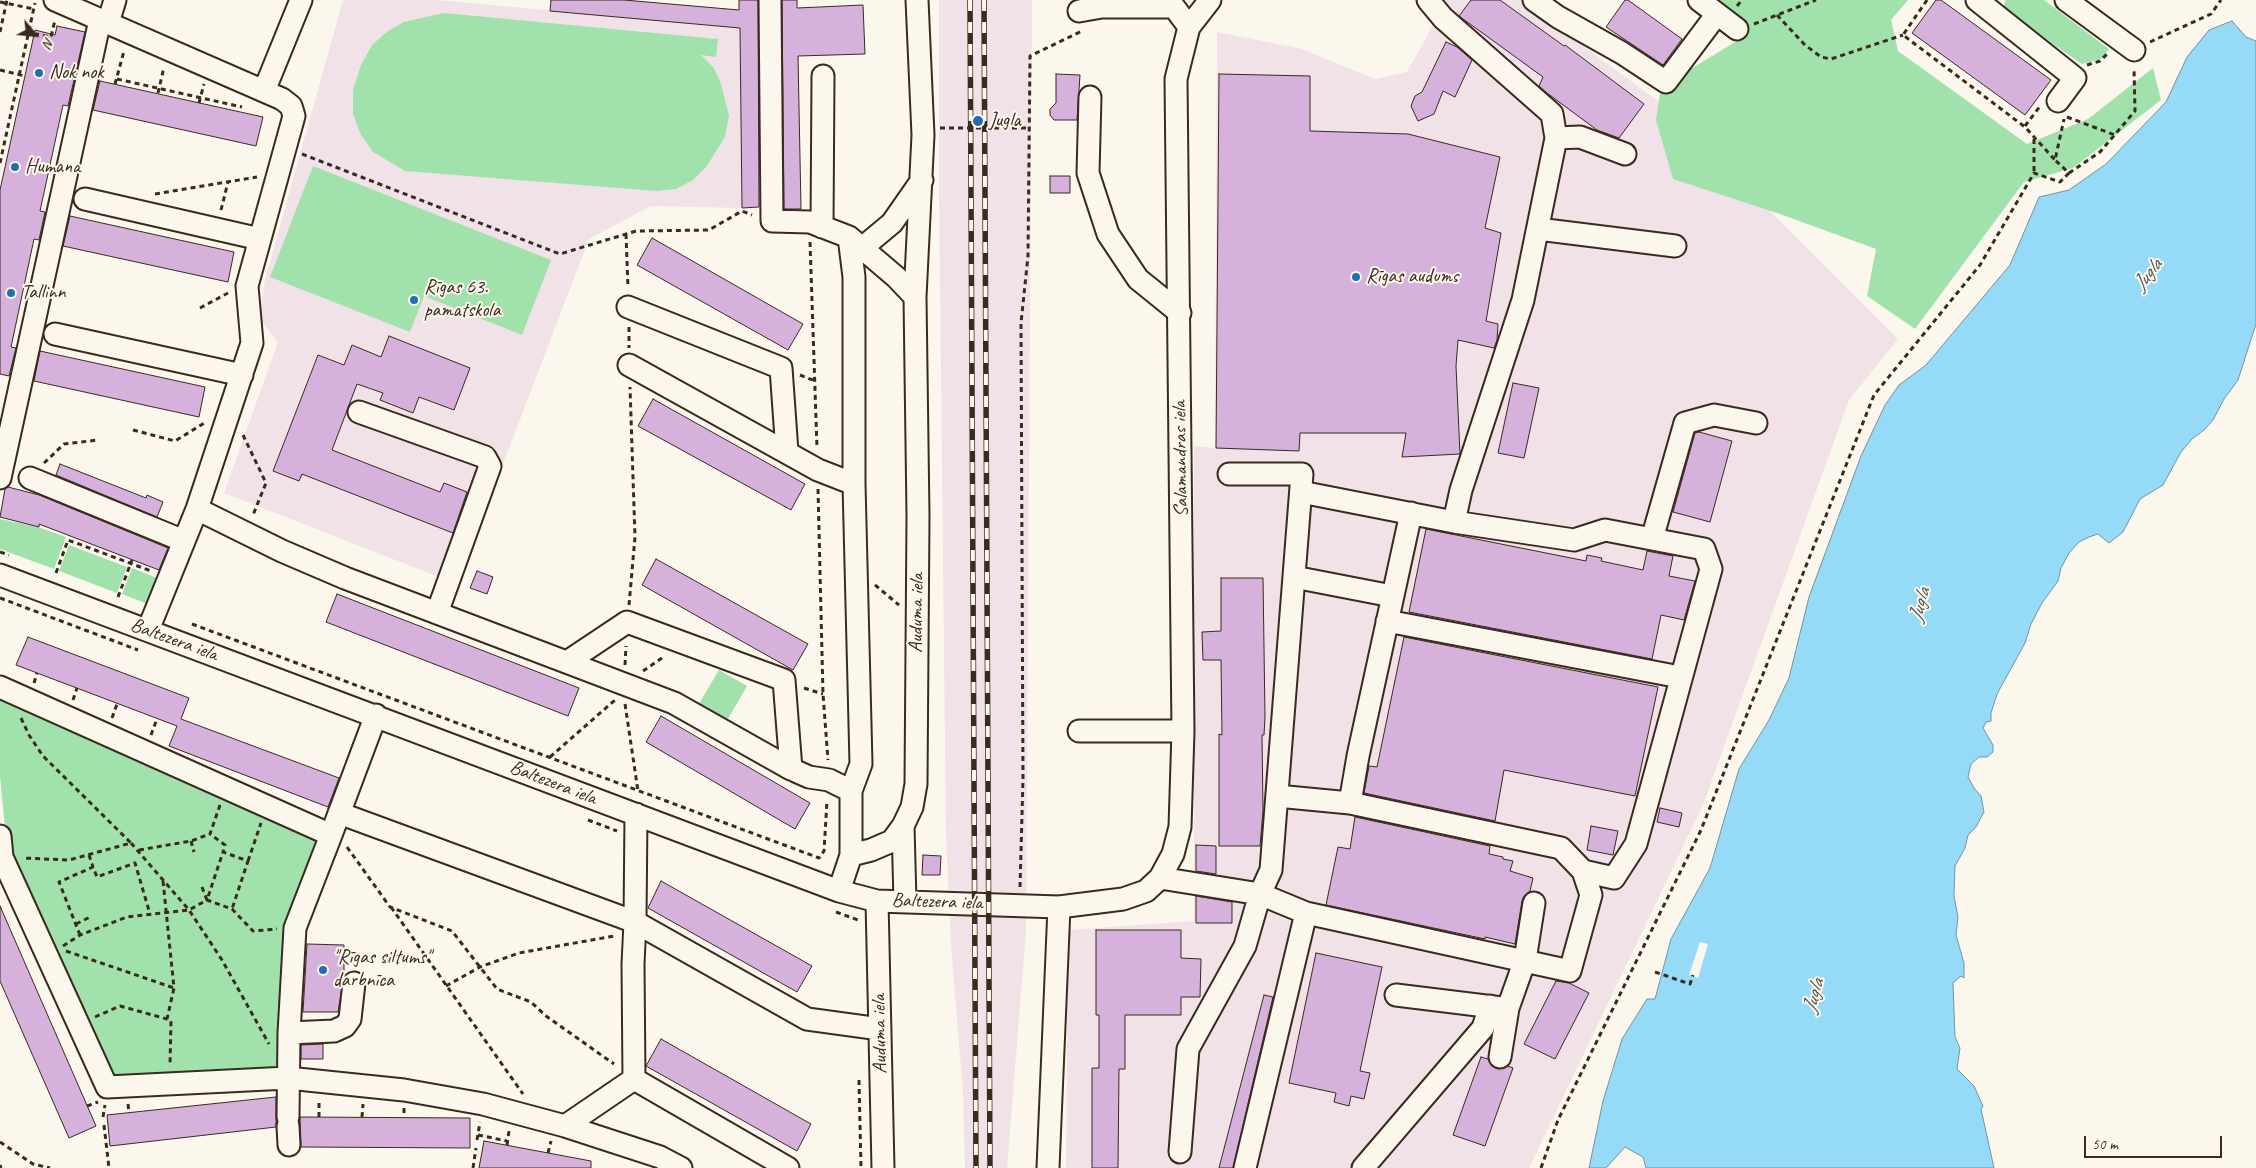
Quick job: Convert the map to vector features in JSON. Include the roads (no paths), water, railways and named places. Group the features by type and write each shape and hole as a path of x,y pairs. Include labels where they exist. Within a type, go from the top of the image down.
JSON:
{"street":[{"path":"0,478 104,21 115,0"},
{"path":"264,91 301,0"},
{"path":"770,0 772,221 816,225 855,242 896,277 915,297"},
{"name":"Auduma iela","path":"851,855 872,850 892,841 903,826 912,807 916,784 915,297 923,135 917,0"},
{"name":"Salamandras iela","path":"1123,899 1146,891 1160,878 1172,854 1180,827 1183,731 1176,79 1189,27 1210,0"},
{"path":"1428,0 1443,18 1552,114 1556,138 1524,300 1461,490 1454,522"},
{"path":"1534,0 1562,9 1666,82 1717,14"},
{"path":"1699,0 1737,29"},
{"path":"2066,0 2134,50"},
{"path":"1985,2 2075,78 2061,108"},
{"path":"1079,11 1102,4 1174,7 1189,27"},
{"path":"55,8 104,21 282,99 291,106 294,116 247,286 252,343 197,509 152,620"},
{"path":"816,225 823,76"},
{"path":"1090,98 1088,173 1108,234 1138,279 1180,313"},
{"path":"1556,138 1580,137 1625,154"},
{"path":"855,242 892,224 922,180"},
{"path":"85,199 260,239"},
{"path":"1538,228 1675,246"},
{"path":"839,891 851,855 851,791 861,764 854,484 855,242"},
{"path":"628,307 781,368 787,452"},
{"path":"55,334 242,375"},
{"path":"629,365 818,470 854,484"},
{"path":"358,412 485,458 490,466 437,613"},
{"path":"1652,539 1685,423 1714,415 1756,423"},
{"path":"1180,1152 1188,1049 1246,946 1260,894 1271,870 1301,492 1302,474 1228,474"},
{"path":"30,478 184,541"},
{"path":"1301,492 1411,512 1454,522 1574,540 1605,530 1704,550 1711,569 1636,844 1614,878 1584,871"},
{"path":"197,509 327,570 674,703 791,769 809,777 829,780 851,791"},
{"path":"1350,803 1358,756 1411,512"},
{"name":"Baltezera iela","path":"0,575 152,620 376,715 839,891 877,901 1059,907 1123,899"},
{"path":"1294,577 1392,596"},
{"path":"1387,621 1680,677"},
{"path":"567,662 627,622 784,680 791,769"},
{"path":"4,689 331,835"},
{"path":"288,1129 289,1033 295,928 376,715"},
{"path":"1079,730 1183,731"},
{"path":"1160,878 1260,894 1306,913 1570,971 1591,895 1584,871 1561,848 1350,803 1277,796"},
{"path":"339,813 635,928 807,1020 880,1029"},
{"path":"634,1079 632,964 635,928 636,814"},
{"path":"903,826 905,901"},
{"path":"0,836 2,857 107,1087 288,1078 404,1090 482,1104 530,1116 660,1157 681,1168"},
{"name":"Auduma iela","path":"877,901 883,1168"},
{"path":"1363,1168 1499,1007 1525,960 1534,902"},
{"path":"1048,1168 1059,907"},
{"path":"1245,1168 1306,913"},
{"path":"289,1033 334,1031 345,1026 350,1020 354,983"},
{"path":"1396,995 1499,1007"},
{"path":"1499,1007 1500,1057"},
{"path":"565,1126 634,1079"},
{"path":"634,1079 788,1168"}],"water":[{"path":"2232,21 2246,37 2256,41 2256,324 2238,380 2224,399 2213,420 2181,452 2163,485 2140,499 2123,532 2109,543 2098,534 2089,537 2079,542 2069,553 2061,568 2058,581 2042,603 2031,624 2025,643 1997,694 1991,713 1991,721 1986,722 1983,728 1993,745 1993,752 1987,757 1979,757 1971,764 1968,777 1981,796 1984,812 1976,827 1968,835 1965,848 1955,866 1954,896 1958,917 1956,935 1964,963 1964,978 1961,976 1953,983 1955,1037 1960,1048 1957,1069 1974,1086 1983,1106 1981,1109 1994,1168 1646,1168 1643,1157 1625,1147 1606,1168 1589,1168 1603,1101 1622,1039 1647,999 1655,999 1671,939 1710,868 1739,769 1769,720 1789,678 1809,597 1861,456 1885,405 1899,385 1926,365 2010,265 2039,197 2069,190 2106,164 2166,102 2187,57 2209,30"}],"railway":[{"path":"970,0 976,1168"},
{"path":"984,0 990,1168"}],"place":[{"name":"Nok nok","path":"39,73"},
{"name":"Jugla","path":"978,121"},
{"name":"Humana","path":"15,167"},
{"name":"Rīgas audums","path":"1356,277"},
{"name":"Tallinn","path":"11,293"},
{"name":"Rīgas 63. pamatskola","path":"414,300"},
{"name":"\"Rīgas siltums\" darbnīca","path":"323,970"}]}
